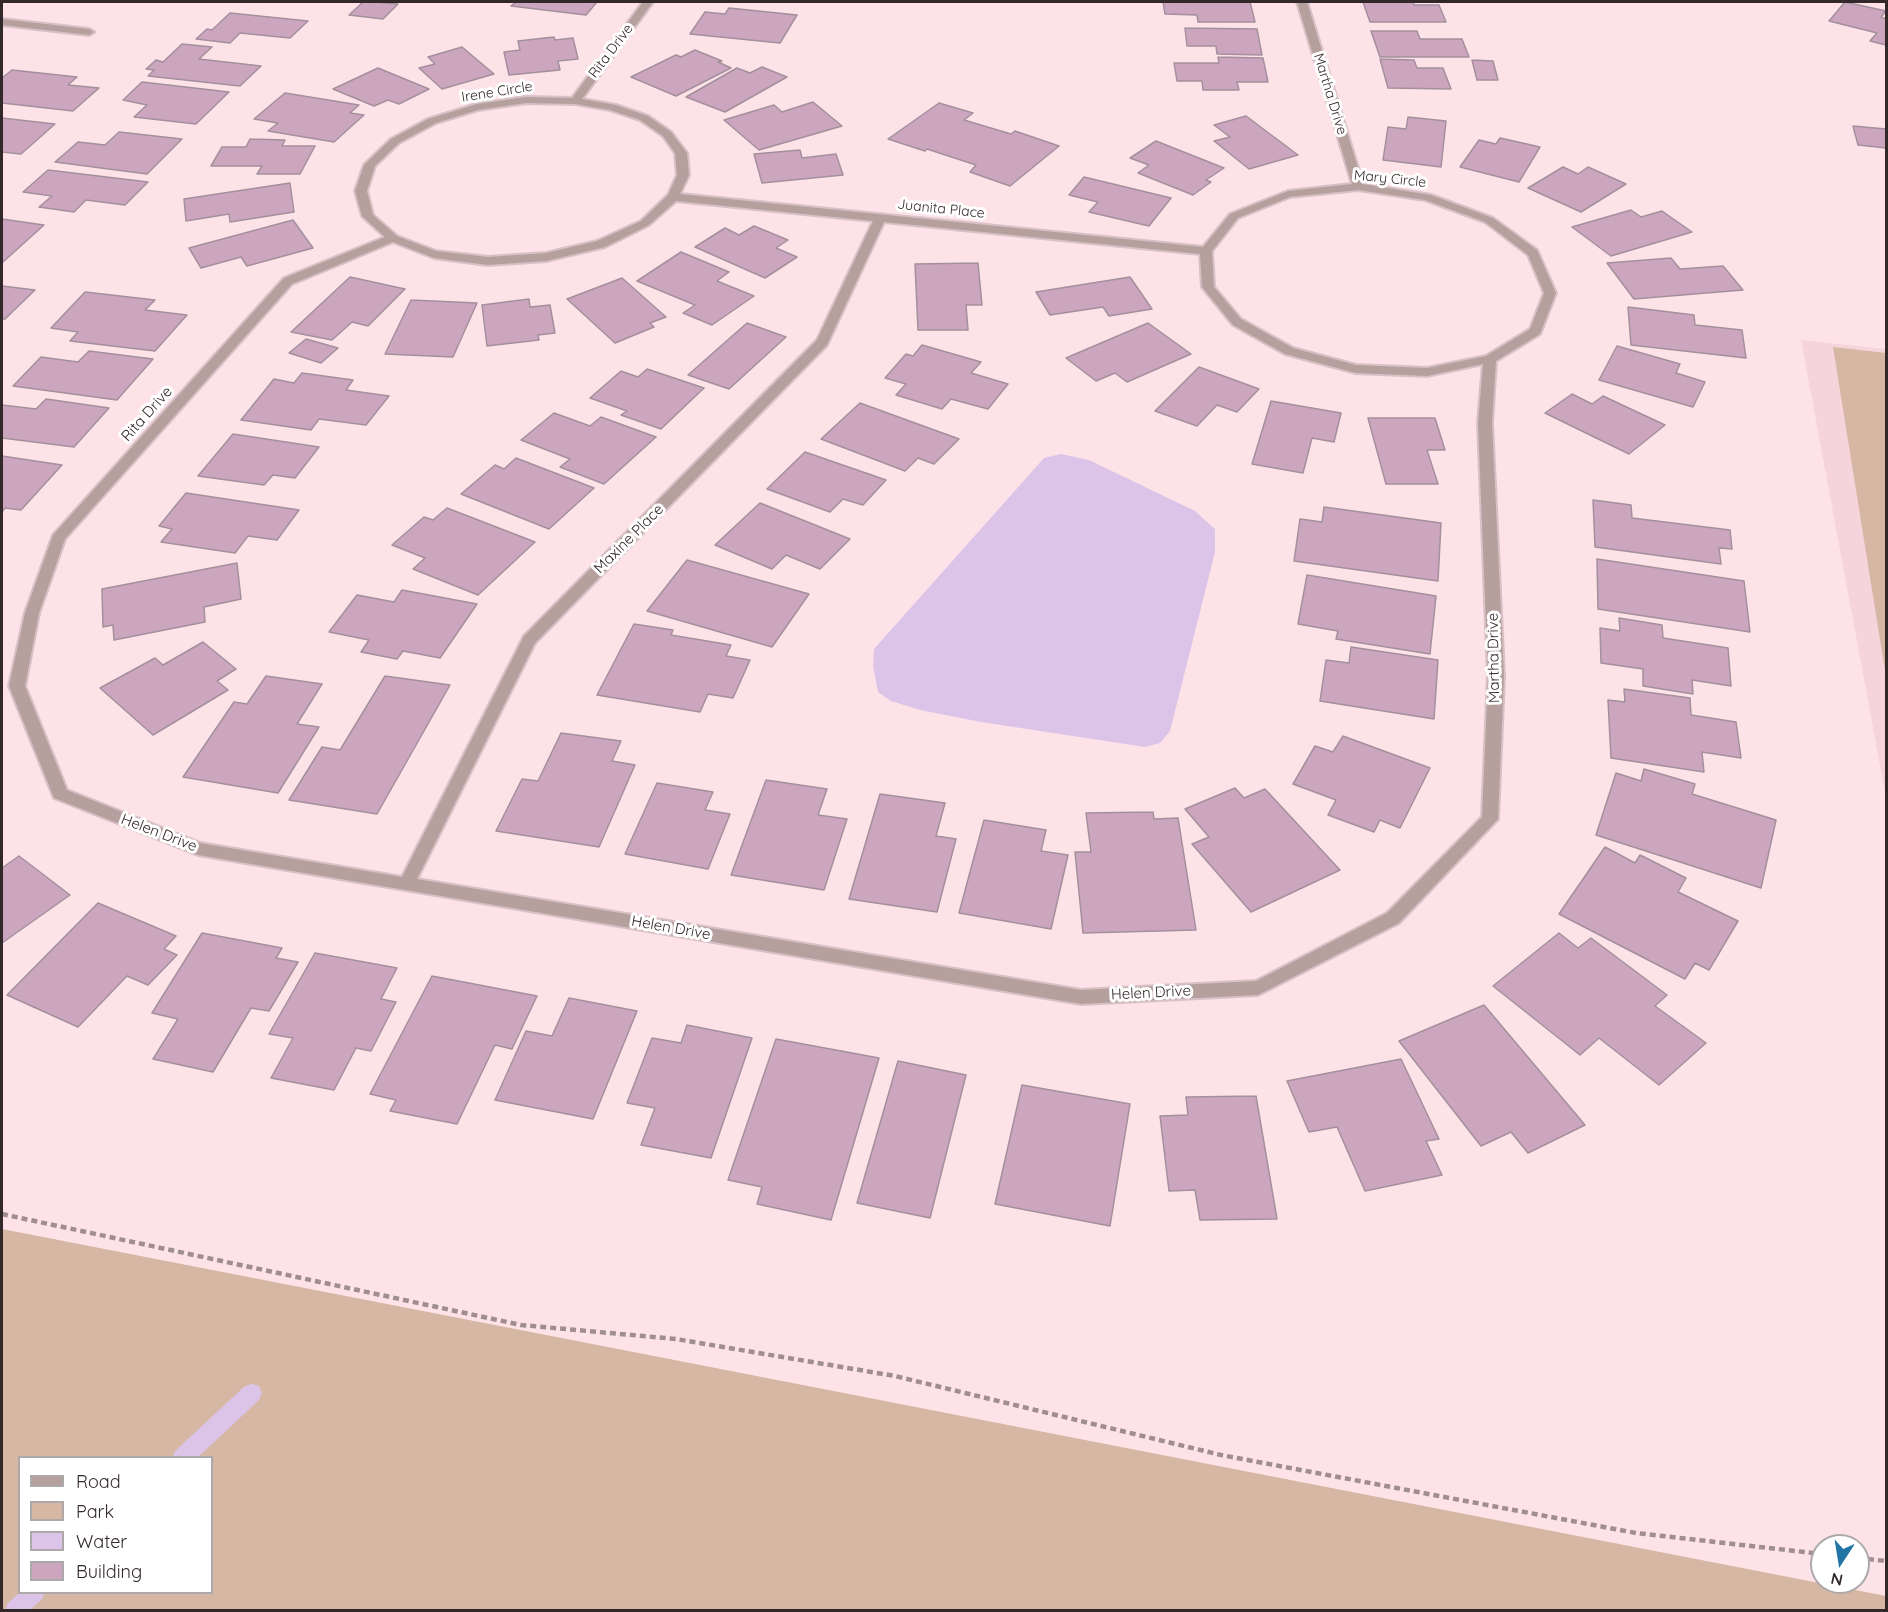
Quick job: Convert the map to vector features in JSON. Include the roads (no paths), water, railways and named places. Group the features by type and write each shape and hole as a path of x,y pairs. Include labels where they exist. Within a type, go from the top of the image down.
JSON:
{"street":[{"name":"Rita Drive","path":"575,101 648,2"},
{"name":"Martha Drive","path":"1302,2 1358,188"},
{"path":"2,22 90,32"},
{"name":"Irene Circle","path":"526,100 575,101 612,107 644,118 667,134 681,153 683,175 673,197 645,223 601,244 546,257 488,261 434,254 393,238 368,216 361,191 370,165 395,141 432,121 477,107 526,100"},
{"name":"Mary Circle","path":"1358,188 1427,197 1489,220 1533,254 1550,293 1536,331 1490,359 1427,372 1356,369 1289,351 1237,322 1208,287 1206,251 1234,216 1288,194 1358,188"},
{"name":"Juanita Place","path":"673,197 1206,251"},
{"name":"Maxine Place","path":"407,883 530,640 823,342 880,218"},
{"name":"Rita Drive","path":"17,686 32,614 58,538 288,281 393,238"},
{"name":"Martha Drive","path":"1393,918 1490,819 1496,676 1485,423 1490,359"},
{"name":"Helen Drive","path":"17,686 60,794 198,849 1081,997 1258,988 1393,918"}],"water":[{"path":"1061,454 1089,460 1195,511 1215,529 1215,552 1170,731 1160,743 1145,747 981,722 920,710 891,701 878,692 873,666 874,649 1044,458"}],"waterway":[{"path":"184,1456 252,1393"},
{"path":"15,1610 33,1594"}]}
